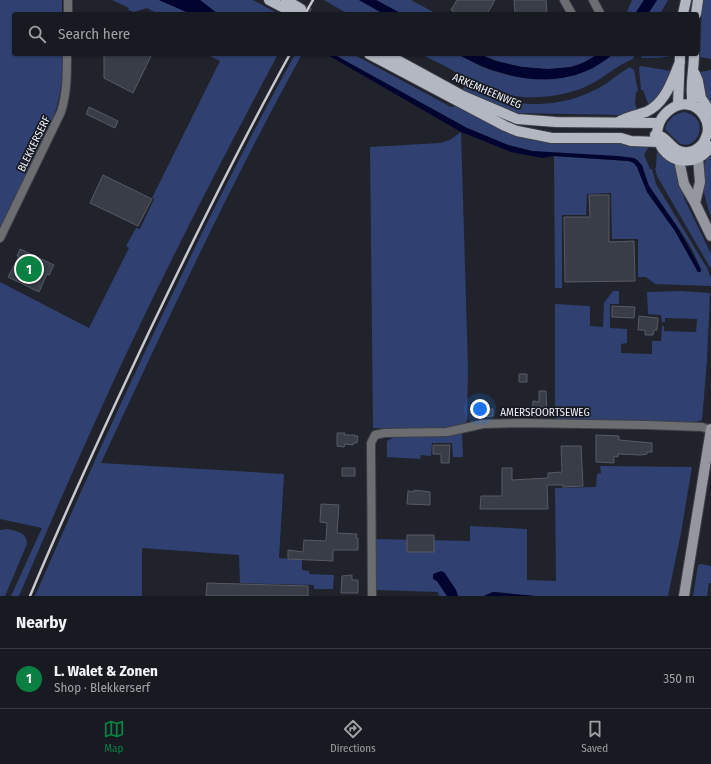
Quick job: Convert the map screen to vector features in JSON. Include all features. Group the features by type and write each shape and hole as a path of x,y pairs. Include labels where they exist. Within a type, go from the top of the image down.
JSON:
{"main road":[{"path":"269,0 298,11"},
{"path":"286,0 298,11"},
{"path":"683,12 686,0"},
{"path":"696,12 698,0"},
{"name":"ARKEMHEENWEG","path":"374,56 504,126 518,131 552,138 622,138 631,135 658,138"},
{"name":"ARKEMHEENWEG","path":"390,56 461,95 517,119 556,122 659,123"},
{"path":"693,106 691,82 694,72 694,56"},
{"path":"618,122 647,112 659,102 669,89 680,58"},
{"path":"678,105 680,58"},
{"path":"694,72 703,103 711,114"},
{"path":"695,204 700,182 694,156 705,141 708,125 703,114 693,106 678,105 667,112 659,123 658,138 668,154 679,160 694,156 704,154 711,146"},
{"path":"658,138 663,137 677,150 694,156"},
{"path":"679,160 684,184 711,236"},
{"name":"AMERSFOORTSEWEG","path":"684,596 711,430"}],"street":[{"path":"68,0 68,12"},
{"path":"564,0 571,12"},
{"path":"593,0 599,12"},
{"name":"BLEKKERSERF","path":"0,238 61,112 67,83 67,56"},
{"name":"AMERSFOORTSEWEG","path":"372,596 371,443 375,435 384,433 447,432 483,424 522,423 647,424 702,427 711,430"}],"shaded area":[{"path":"0,0 62,0 62,12 12,12 12,56 63,56 62,72 57,107 51,124 0,228"},
{"path":"112,0 159,0 186,12 154,12 147,8 134,12 128,10 129,8"},
{"path":"159,0 200,0 215,12 186,12"},
{"path":"200,0 253,0 275,12 215,12"},
{"path":"324,0 359,0 380,12 345,12"},
{"path":"359,0 376,0 398,12 380,12"},
{"path":"376,0 411,0 433,12 398,12"},
{"path":"632,0 644,0 636,12 627,12"},
{"path":"644,0 657,0 649,12 636,12"},
{"path":"657,0 668,0 661,12 649,12"},
{"path":"702,0 711,0 711,59 700,57"},
{"path":"210,56 277,56 164,275 114,380 19,596 11,596 42,528 0,519 0,282 89,328 129,248 126,246 136,228 140,229 154,199 152,198 220,61"},
{"path":"294,56 301,56 223,205 101,463 284,474 279,558 302,560 302,570 309,571 309,574 334,575 333,589 314,589 314,585 240,583 239,555 142,548 142,596 35,596 96,458 159,322 225,187"},
{"path":"329,56 337,56 467,128 508,145 532,151 634,158 642,165 649,186 676,225 701,269 701,272 698,272 675,231 647,192 634,163 629,161 554,156 542,158 511,152 461,132"},
{"path":"337,56 357,56 451,107 458,106 509,130 643,143 647,145 648,148 644,155 650,169 652,169 656,184 707,268 711,278 711,286 655,284 646,277 638,277 638,239 612,239 611,193 587,194 586,215 562,215 562,288 555,288 554,156 629,161 634,163 647,192 675,231 698,272 701,271 691,248 646,181 642,166 634,158 532,151 508,145 465,127"},
{"path":"425,56 463,56 478,65 502,73 518,77 552,79 568,77 584,72 610,56 634,56 633,59 585,87 570,92 540,97 525,97 495,92 465,80 450,69"},
{"path":"461,56 484,56 495,61 522,67 548,69 572,67 595,56 610,56 595,67 576,75 556,79 536,79 516,76 496,71"},
{"path":"485,56 595,56 576,65 550,69 526,68"},
{"path":"642,56 672,56 658,58 641,58"},
{"path":"641,66 671,71 663,91 649,106 643,90 641,90 639,68"},
{"path":"630,67 634,70 638,91 636,92 635,103 637,111 619,115 516,113 463,90 464,86 498,99 532,104 565,101 582,96 599,88"},
{"path":"711,70 711,106 703,90 700,72"},
{"path":"684,112 692,115 700,126 697,138 687,145 681,144 675,140 665,129 668,122 672,118 677,114"},
{"path":"461,132 468,368 467,421 463,425 445,429 373,428 370,147 440,143 450,140"},
{"path":"657,149 673,163 677,170 684,198 711,254 711,269 657,176 655,168"},
{"path":"711,152 711,217 704,192 703,175 706,159"},
{"path":"613,291 619,291 619,304 610,304 610,328 627,329 627,343 621,344 621,353 652,354 652,341 661,341 662,326 664,326 664,331 696,332 697,319 665,318 665,322 662,322 661,315 648,314 647,292 681,291 710,293 707,361 702,420 689,424 555,421 555,304 590,306 590,326 603,327 604,303"},
{"path":"462,432 463,457 453,457 452,443 432,443 431,456 421,455 420,459 387,457 387,441 398,435"},
{"path":"600,466 692,467 681,533 668,596 535,596 493,592 484,596 458,596 456,590 444,572 435,580 447,596 439,596 438,592 376,590 375,539 470,541 470,526 527,529 527,580 556,581 555,488 596,487 597,474 601,473"},
{"path":"7,529 17,531 23,535 27,540 27,544 5,596 0,596 0,530"},
{"path":"701,564 711,566 711,583 709,583 707,596 693,596 698,565"},
{"path":"441,571 444,572 456,590 458,596 447,596 437,581 433,579 433,574"},
{"path":"493,592 535,596 484,596"}],"building":[{"path":"457,0 495,0 488,12 454,12 451,10"},
{"path":"514,0 546,0 547,12 515,12"},
{"path":"104,56 151,56 133,93 104,78"},
{"path":"89,107 118,121 115,128 86,114"},
{"path":"103,175 152,199 138,226 90,203"},
{"path":"589,195 609,195 609,242 634,241 635,281 565,282 564,217 590,217"},
{"path":"20,249 54,265 49,275 47,274 39,292 8,277 19,256 17,256"},
{"path":"612,306 635,307 634,318 612,317"},
{"path":"639,316 658,318 657,330 654,330 653,335 645,335 645,330 638,330"},
{"path":"519,374 527,374 527,382 519,382"},
{"path":"539,391 546,391 547,416 532,416 533,401 539,402"},
{"path":"493,409 493,416 478,417 477,410"},
{"path":"337,433 358,436 357,443 353,443 353,445 345,444 344,447 337,446"},
{"path":"596,435 619,436 619,440 652,443 652,452 647,452 647,454 641,455 618,454 618,457 614,456 614,463 596,462"},
{"path":"433,445 450,445 449,463 441,463 441,454 433,454"},
{"path":"561,446 581,446 583,486 563,487 563,485 547,485 548,509 480,509 481,496 502,496 502,468 512,468 512,480 548,478 548,473 562,472"},
{"path":"342,468 355,468 355,476 342,476"},
{"path":"414,490 430,492 430,505 407,504 408,491 414,492"},
{"path":"321,504 339,505 337,533 357,534 356,538 358,538 358,550 333,550 333,561 288,559 288,550 303,552 304,540 326,540 327,523 320,522"},
{"path":"407,535 434,535 434,552 407,552"},
{"path":"352,575 352,580 358,580 358,593 341,593 342,576"},
{"path":"207,583 308,586 308,596 206,596"}],"tunnel":[{"path":"301,9 308,12"}],"railway":[{"path":"306,12 313,0"},
{"path":"30,596 73,496 149,332 218,192 289,56"}],"place":[{"name":"L. Walet & Zonen","path":"29,269"}]}
